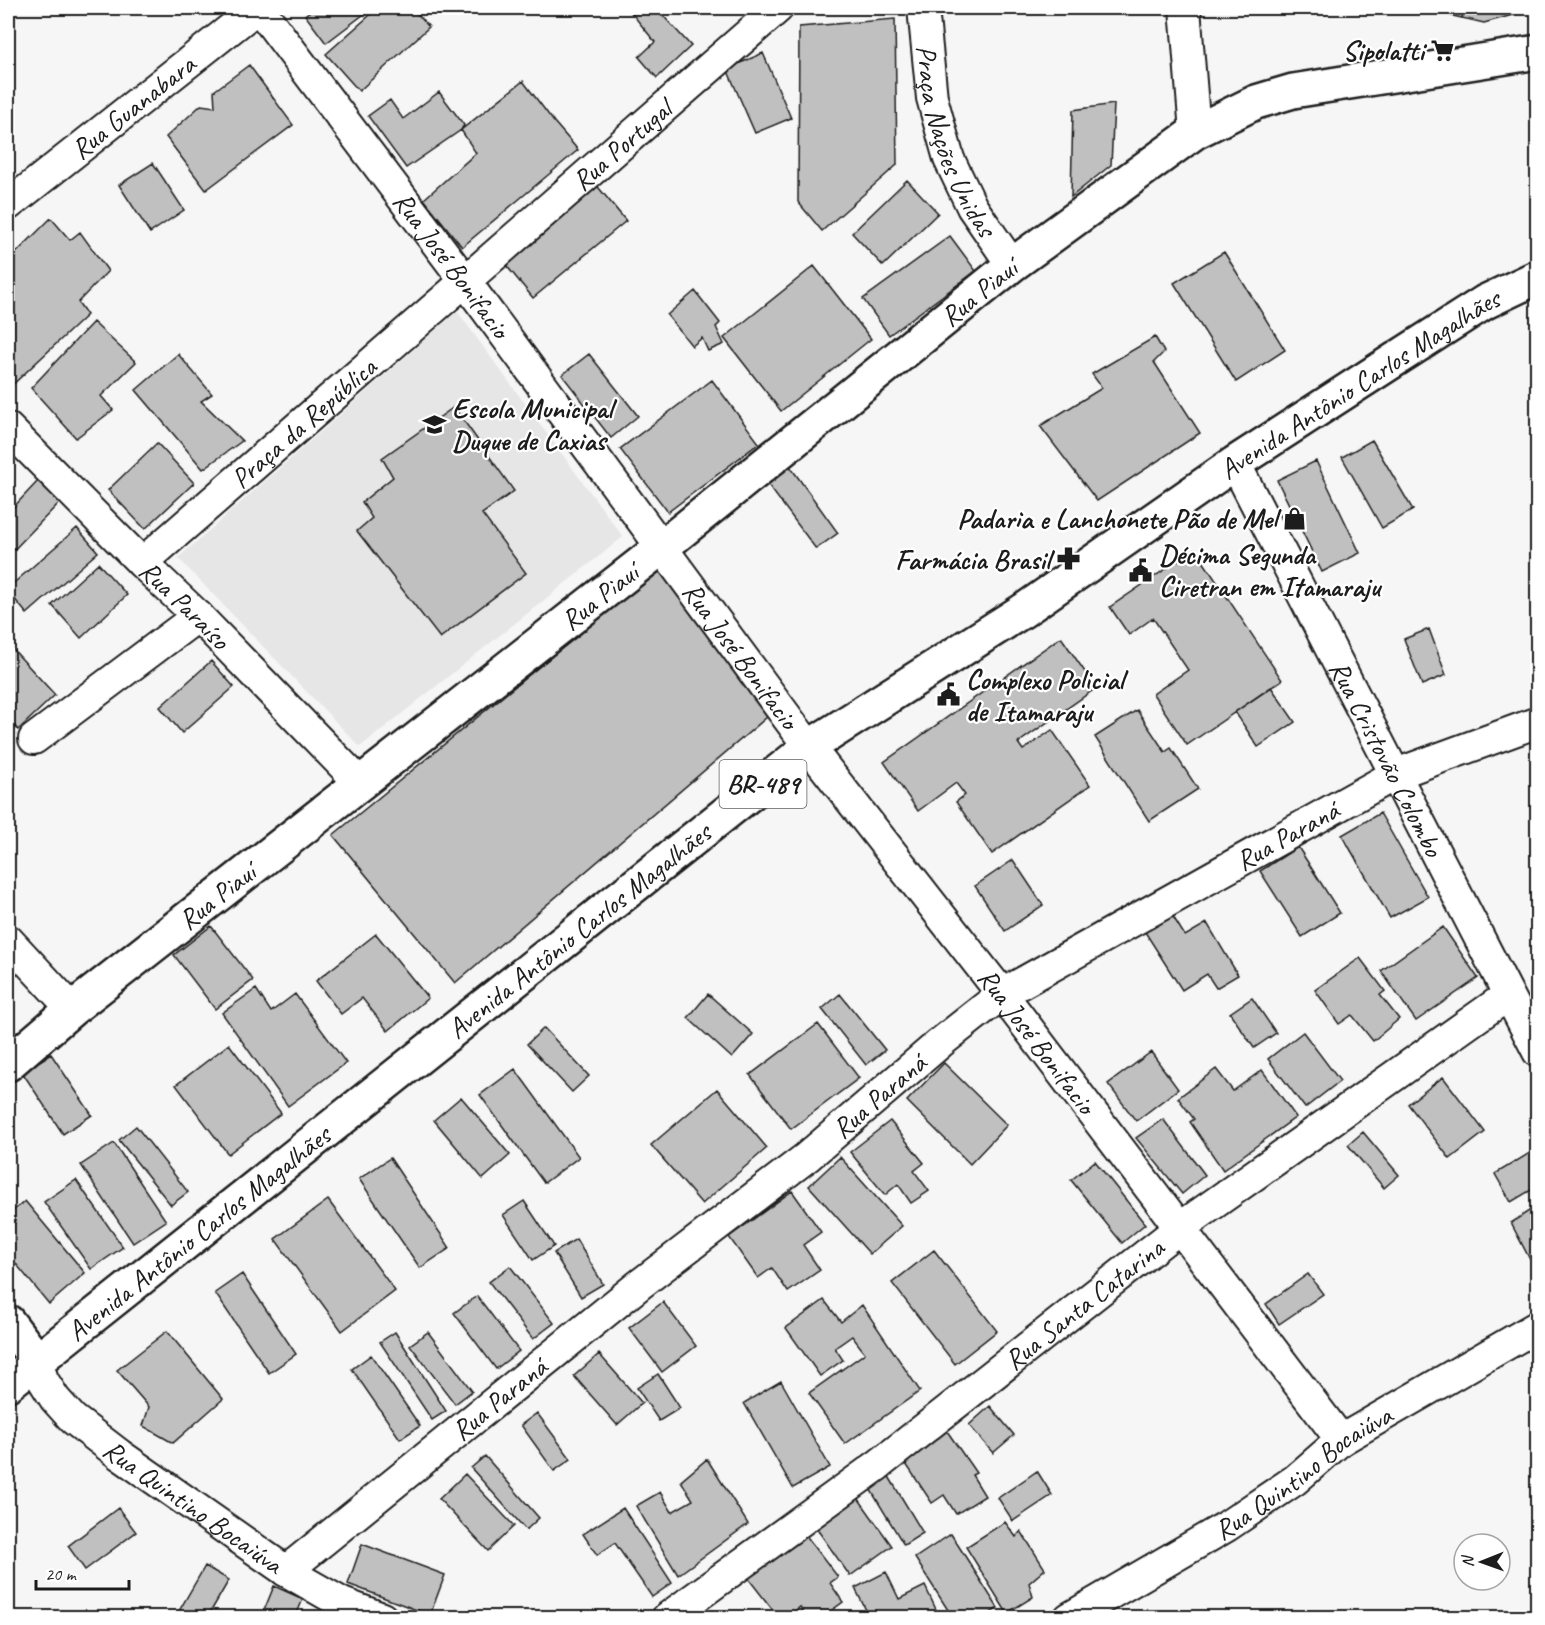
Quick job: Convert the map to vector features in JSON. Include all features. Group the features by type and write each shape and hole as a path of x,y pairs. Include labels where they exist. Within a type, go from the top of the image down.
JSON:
{"main road":[{"path":"1195,132 1256,102 1293,91 1538,52"},
{"name":"Rua Piauí","path":"8,1064 72,1009 662,547 1012,265 1195,132"},
{"name":"Avenida Antônio Carlos Magalhães","path":"8,1384 809,747 1024,610 1234,463 1485,302 1538,277"},
{"path":"8,1322 37,1360"}],"street":[{"name":"Rua Guanabara","path":"8,205 258,8"},
{"name":"Rua José Bonifacio","path":"258,8 465,281 809,747 1181,1227 1341,1440"},
{"name":"Rua Portugal","path":"465,281 778,8"},
{"name":"Praça Nações Unidas","path":"923,8 932,98 949,159 972,207 1012,265"},
{"path":"1185,8 1195,132"},
{"name":"Praça da República","path":"142,563 465,281"},
{"name":"Rua Paraíso","path":"8,428 142,563 198,615 360,783"},
{"name":"Rua Cristovão Colombo","path":"1234,463 1538,1053"},
{"path":"34,739 198,615"},
{"name":"Rua Paraná","path":"286,1572 639,1285 807,1157 940,1042 1002,994 1396,774 1538,722"},
{"path":"8,940 72,1009"},
{"name":"Rua Santa Catarina","path":"667,1617 878,1465 1181,1227 1507,996"},
{"name":"Rua Quintino Bocaiúva","path":"1069,1617 1227,1526 1295,1480 1341,1440 1538,1326"},
{"name":"Rua Quintino Bocaiúva","path":"37,1360 43,1380 55,1399 73,1419 286,1572 342,1603 382,1617"}],"shaded area":[{"name":"Escola Municipal Duque de Caxias","path":"457,311 623,537 360,747 178,558"}],"building":[{"path":"314,8 372,8 326,43 305,15"},
{"path":"378,8 412,8 429,27 359,91 326,54"},
{"path":"656,8 691,46 657,78 639,57 655,42 629,10"},
{"path":"1418,8 1464,8 1462,18"},
{"path":"1464,8 1538,8 1484,23 1462,18"},
{"path":"895,19 897,165 822,231 798,202 799,27"},
{"path":"763,53 791,118 755,133 727,69"},
{"path":"249,65 293,125 206,190 166,137 201,105 215,107 214,91"},
{"path":"523,81 578,150 462,247 424,199 476,153 461,130"},
{"path":"439,92 464,125 461,130 406,168 368,116 390,100 403,119"},
{"path":"1114,104 1111,165 1071,197 1073,110"},
{"path":"153,163 184,210 150,233 119,185"},
{"path":"907,180 938,213 883,266 852,233"},
{"path":"594,182 626,221 533,298 501,259"},
{"path":"51,218 70,240 80,232 108,271 78,302 87,315 8,389 8,238 17,252"},
{"path":"950,236 976,271 889,335 863,299"},
{"path":"1224,252 1285,350 1236,382 1174,283"},
{"path":"814,266 871,339 781,411 724,338"},
{"path":"695,291 720,323 716,327 724,344 708,351 702,338 692,346 667,315"},
{"path":"93,322 136,362 101,396 113,410 76,438 31,388"},
{"path":"1155,337 1164,352 1154,362 1200,433 1097,501 1040,426 1102,388 1092,374"},
{"path":"178,354 212,394 201,401 242,441 203,469 136,390"},
{"path":"589,354 638,416 611,438 562,375"},
{"path":"712,380 759,443 668,512 620,449"},
{"path":"454,407 514,491 482,514 526,573 440,638 357,531 372,518 362,502 393,477 382,458"},
{"path":"1372,440 1413,510 1382,528 1342,457"},
{"path":"157,443 194,483 145,529 108,490"},
{"path":"1316,461 1360,553 1322,572 1277,480"},
{"path":"789,465 838,533 816,549 766,482"},
{"path":"38,481 60,502 8,556 8,513"},
{"path":"77,528 98,552 27,614 8,588"},
{"path":"1195,549 1282,680 1187,745 1153,694 1188,670 1153,618 1129,635 1110,607"},
{"path":"98,563 127,595 81,638 52,605"},
{"path":"665,564 773,712 455,983 333,835"},
{"path":"1429,629 1446,675 1422,685 1404,639"},
{"path":"1061,637 1096,688 1018,743 1023,750 1052,730 1090,785 992,854 956,802 965,795 956,783 918,811 884,762"},
{"path":"8,644 55,695 18,730 8,718"},
{"path":"211,661 234,687 182,733 160,707"},
{"path":"1271,687 1295,722 1258,747 1235,712"},
{"path":"1137,710 1165,752 1171,748 1198,789 1149,821 1095,737"},
{"path":"1380,813 1428,897 1390,918 1342,835"},
{"path":"1298,847 1340,913 1302,937 1260,871"},
{"path":"1013,860 1043,905 1005,931 975,886"},
{"path":"1172,915 1185,936 1207,923 1238,975 1216,988 1207,974 1182,990 1145,932"},
{"path":"211,926 253,980 215,1009 174,955"},
{"path":"1443,927 1478,978 1416,1021 1381,971"},
{"path":"376,934 428,998 388,1031 362,998 341,1014 316,981"},
{"path":"1360,958 1385,991 1380,995 1399,1019 1373,1041 1352,1015 1339,1024 1315,990"},
{"path":"256,989 271,1012 295,994 346,1063 288,1106 222,1013"},
{"path":"708,994 753,1034 732,1058 688,1018"},
{"path":"840,994 885,1050 866,1065 822,1009"},
{"path":"1252,998 1276,1033 1254,1048 1230,1013"},
{"path":"818,1024 859,1078 791,1129 750,1075"},
{"path":"544,1028 589,1076 572,1092 527,1044"},
{"path":"1303,1032 1340,1081 1305,1108 1268,1059"},
{"path":"229,1044 281,1113 228,1154 176,1085"},
{"path":"1151,1052 1178,1089 1136,1121 1108,1084"},
{"path":"51,1054 92,1115 63,1134 22,1072"},
{"path":"944,1063 1007,1125 970,1164 907,1101"},
{"path":"515,1069 579,1157 544,1183 480,1095"},
{"path":"1216,1069 1233,1091 1262,1070 1296,1117 1223,1170 1190,1122 1194,1119 1178,1098"},
{"path":"1443,1077 1485,1132 1450,1159 1408,1104"},
{"path":"717,1089 767,1148 702,1204 651,1145"},
{"path":"461,1097 510,1155 483,1179 434,1120"},
{"path":"1163,1119 1205,1175 1182,1194 1136,1138"},
{"path":"890,1121 924,1163 914,1171 929,1191 911,1203 898,1184 885,1195 850,1152"},
{"path":"136,1126 188,1192 171,1205 119,1140"},
{"path":"1363,1132 1399,1175 1384,1188 1348,1145"},
{"path":"114,1143 166,1221 133,1243 81,1165"},
{"path":"1538,1148 1538,1186 1511,1202 1495,1174"},
{"path":"840,1157 902,1226 870,1254 809,1186"},
{"path":"390,1158 450,1248 420,1268 359,1179"},
{"path":"1095,1161 1145,1224 1122,1243 1071,1180"},
{"path":"76,1180 123,1247 91,1269 44,1202"},
{"path":"792,1191 821,1232 803,1245 820,1270 788,1292 772,1268 758,1278 729,1237"},
{"path":"328,1200 395,1291 342,1331 275,1239"},
{"path":"25,1201 85,1273 49,1304 8,1254 8,1215"},
{"path":"524,1201 554,1246 533,1260 503,1215"},
{"path":"1538,1205 1538,1275 1511,1223"},
{"path":"576,1239 603,1284 581,1297 554,1253"},
{"path":"934,1250 997,1331 955,1364 892,1283"},
{"path":"510,1266 554,1323 533,1339 489,1282"},
{"path":"242,1274 296,1354 269,1373 215,1293"},
{"path":"1308,1274 1323,1294 1279,1324 1266,1304"},
{"path":"477,1296 519,1351 496,1369 454,1313"},
{"path":"824,1300 841,1322 862,1305 920,1391 845,1444 809,1393 865,1353 852,1336 835,1348 843,1360 820,1376 786,1328"},
{"path":"663,1302 696,1346 662,1372 629,1328"},
{"path":"167,1331 223,1399 173,1443 143,1426 149,1407 117,1370"},
{"path":"395,1332 446,1411 432,1420 380,1342"},
{"path":"428,1332 472,1391 455,1404 410,1345"},
{"path":"599,1354 642,1403 617,1425 574,1376"},
{"path":"371,1355 420,1426 400,1439 352,1369"},
{"path":"658,1374 680,1408 659,1421 637,1388"},
{"path":"781,1381 830,1467 793,1488 744,1403"},
{"path":"990,1406 1014,1435 993,1453 969,1425"},
{"path":"537,1413 571,1459 554,1471 521,1425"},
{"path":"947,1431 976,1473 972,1475 985,1496 956,1514 944,1495 932,1503 904,1461"},
{"path":"485,1456 539,1518 526,1530 471,1468"},
{"path":"707,1459 748,1524 678,1575 636,1506 660,1492 672,1512 693,1500 681,1481"},
{"path":"1037,1471 1052,1495 1013,1521 998,1498"},
{"path":"465,1474 514,1526 488,1551 439,1499"},
{"path":"888,1475 923,1533 904,1545 869,1487"},
{"path":"856,1495 892,1546 850,1576 814,1525"},
{"path":"118,1508 136,1532 85,1570 68,1546"},
{"path":"623,1508 672,1583 652,1597 615,1543 597,1555 583,1534"},
{"path":"1005,1522 1016,1537 1021,1531 1045,1569 1029,1583 1033,1597 1007,1613 966,1547"},
{"path":"801,1529 838,1577 830,1583 843,1602 821,1618 807,1618 800,1607 787,1618 779,1618 745,1574"},
{"path":"951,1534 998,1608 983,1618 953,1618 915,1558"},
{"path":"362,1544 445,1575 430,1615 348,1584"},
{"path":"205,1566 229,1580 207,1618 175,1618"},
{"path":"886,1572 899,1599 925,1586 940,1618 870,1618 855,1588"},
{"path":"274,1586 303,1599 295,1618 261,1618"}],"place":[{"name":"Sipolatti","path":"1442,50"},
{"name":"Escola Municipal Duque de Caxias","path":"434,424"},
{"name":"Padaria e Lanchonete Pão de Mel","path":"1295,518"},
{"name":"Farmácia Brasil","path":"1068,559"},
{"name":"Décima Segunda Ciretran em Itamaraju","path":"1141,570"},
{"name":"Complexo Policial de Itamaraju","path":"948,695"}]}
